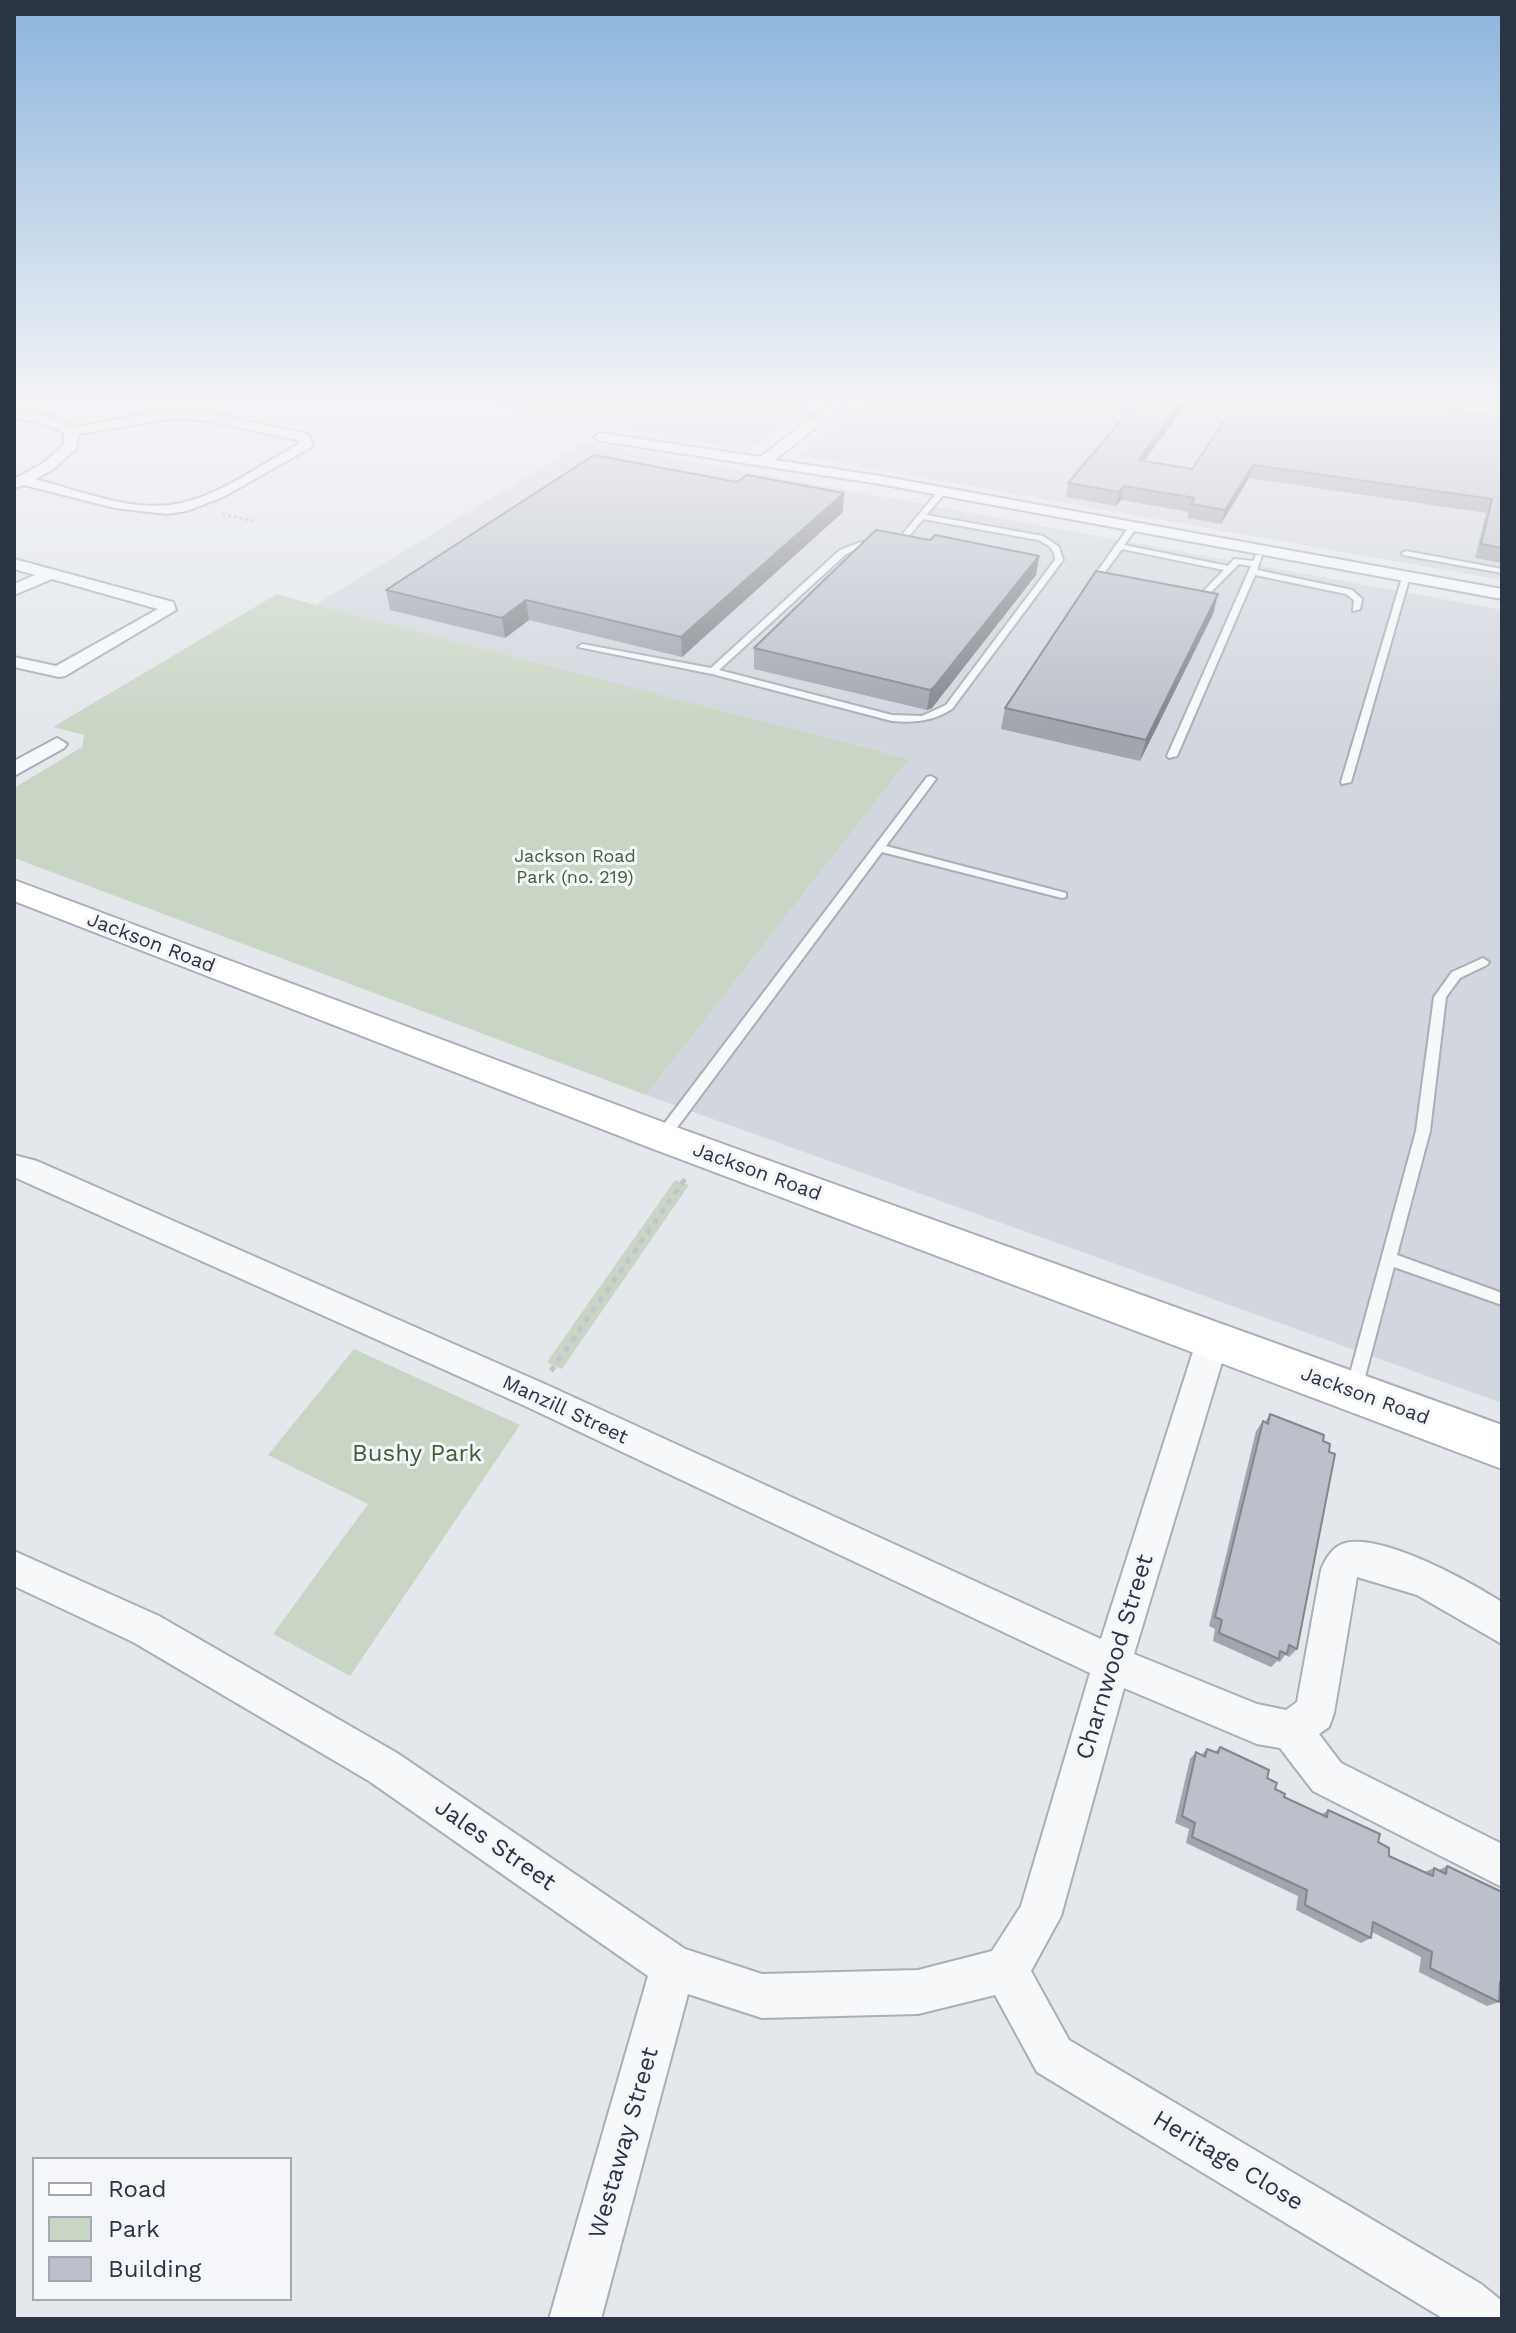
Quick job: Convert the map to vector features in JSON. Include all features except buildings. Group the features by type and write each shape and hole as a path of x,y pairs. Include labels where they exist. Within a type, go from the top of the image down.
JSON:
{"street":[{"path":"139,508 178,508"},
{"path":"1035,508 1134,526 1240,553 1257,562 1406,576 1502,594"},
{"path":"14,564 167,606 168,610 59,672 14,662"},
{"path":"14,590 51,574"},
{"path":"14,770 57,744"},
{"name":"Jackson Road","path":"14,890 662,1137 1502,1447"},
{"name":"Manzill Street","path":"14,1166 27,1168 535,1395 1112,1664 1257,1724 1291,1731"},
{"name":"Charnwood Street","path":"1006,1970 1040,1916 1112,1664 1213,1339"},
{"path":"1502,1625 1474,1603 1372,1561 1350,1559 1339,1570 1315,1713 1291,1731 1327,1777 1502,1866"},
{"name":"Jales Street","path":"14,1568 146,1629 383,1767 673,1967 762,1996 918,1992 1006,1970"},
{"name":"Westaway Street","path":"575,2319 673,1967"},
{"name":"Heritage Close","path":"1006,1970 1053,2056 1463,2302 1484,2319"}],"lane":[{"path":"713,671 843,552 861,544 903,538 923,517 926,508"},
{"path":"582,647 713,671 892,718 925,719 949,707 1059,560 1060,551 1040,538 923,517"},
{"path":"1111,591 1100,586 1096,579 1134,526"},
{"path":"1119,546 1230,569"},
{"path":"1190,605 1198,603 1230,569 1240,553"},
{"path":"1406,553 1502,571"},
{"path":"1172,756 1257,562 1349,592 1358,599 1356,609"},
{"path":"1346,782 1406,576"},
{"path":"662,1137 931,779"},
{"path":"879,848 1062,895"},
{"path":"1353,1392 1423,1131 1440,997 1456,975 1483,962"},
{"path":"1390,1259 1502,1299"}],"path":[{"path":"535,1395 704,1152"}],"shaded area":[{"path":"475,508 944,508 1502,610 1502,1403 646,1095 909,759 315,605"},
{"path":"1093,508 1502,508 1502,580"}],"green space":[{"name":"Jackson Road Park (no. 219)","path":"277,594 909,759 646,1095 14,858 14,788 82,747 84,735 53,727"},
{"path":"675,1180 689,1185 562,1369 547,1362"},
{"name":"Bushy Park","path":"354,1349 520,1425 350,1676 273,1634 368,1504 268,1455"}]}
